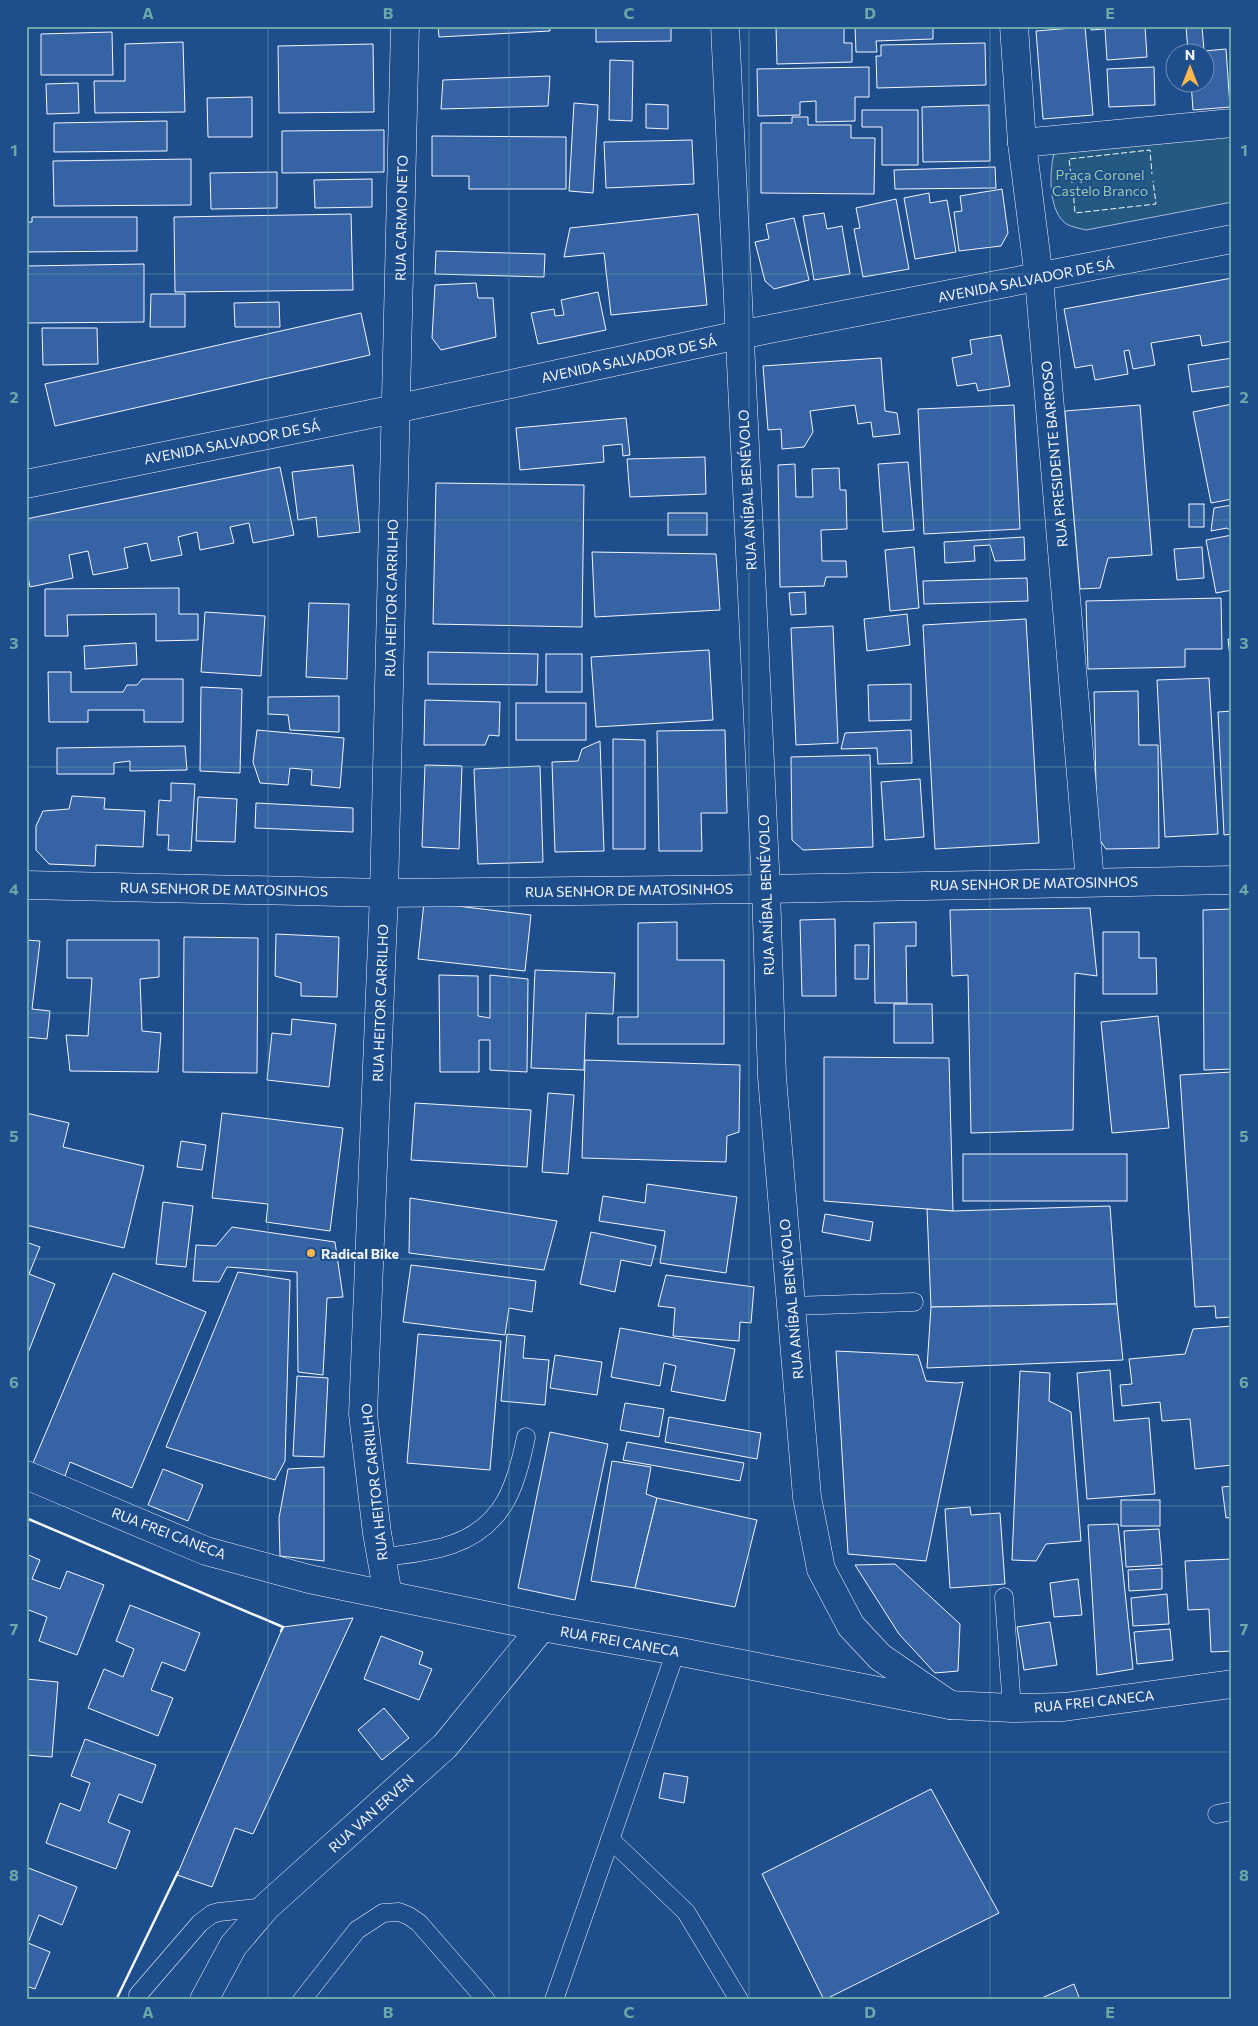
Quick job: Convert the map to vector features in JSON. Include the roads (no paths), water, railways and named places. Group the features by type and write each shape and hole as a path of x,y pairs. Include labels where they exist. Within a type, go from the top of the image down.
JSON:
{"street":[{"name":"RUA CARMO NETO","path":"395,409 405,26"},
{"name":"RUA ANÍBAL BENÉVOLO","path":"724,26 766,888 772,1077 807,1497 821,1569 851,1626 880,1657 950,1705"},
{"name":"RUA PRESIDENTE BARROSO","path":"1014,26 1022,143 1039,278 1090,882"},
{"path":"1022,143 1232,124"},
{"name":"AVENIDA SALVADOR DE SÁ","path":"26,484 395,409 739,335 1232,239"},
{"name":"RUA HEITOR CARRILHO","path":"388,1595 381,1558 364,1414 384,893 395,409"},
{"name":"RUA SENHOR DE MATOSINHOS","path":"26,885 384,893 1232,880"},
{"name":"RUA FREI CANECA","path":"26,1475 206,1551 309,1579 542,1628 676,1651 950,1705 1012,1708 1064,1707 1232,1684"},
{"name":"RUA VAN ERVEN","path":"204,2000 233,1946 266,1907 445,1746 542,1628"}],"lane":[{"path":"791,1306 914,1302"},
{"path":"381,1558 451,1545 468,1538 488,1525 510,1495 519,1473 526,1437"},
{"path":"1004,1597 1012,1708"},
{"path":"554,2000 676,1651"},
{"path":"610,1839 686,1912 739,2000"},
{"path":"138,1995 205,1918 219,1912 266,1907"},
{"path":"302,2000 356,1930 382,1914 399,1912 419,1923 469,1993 486,2000"}],"place":[{"name":"Radical Bike","path":"311,1253"}],"park label":[{"name":"Praça Coronel Castelo Branco","path":"1100,182"}]}
